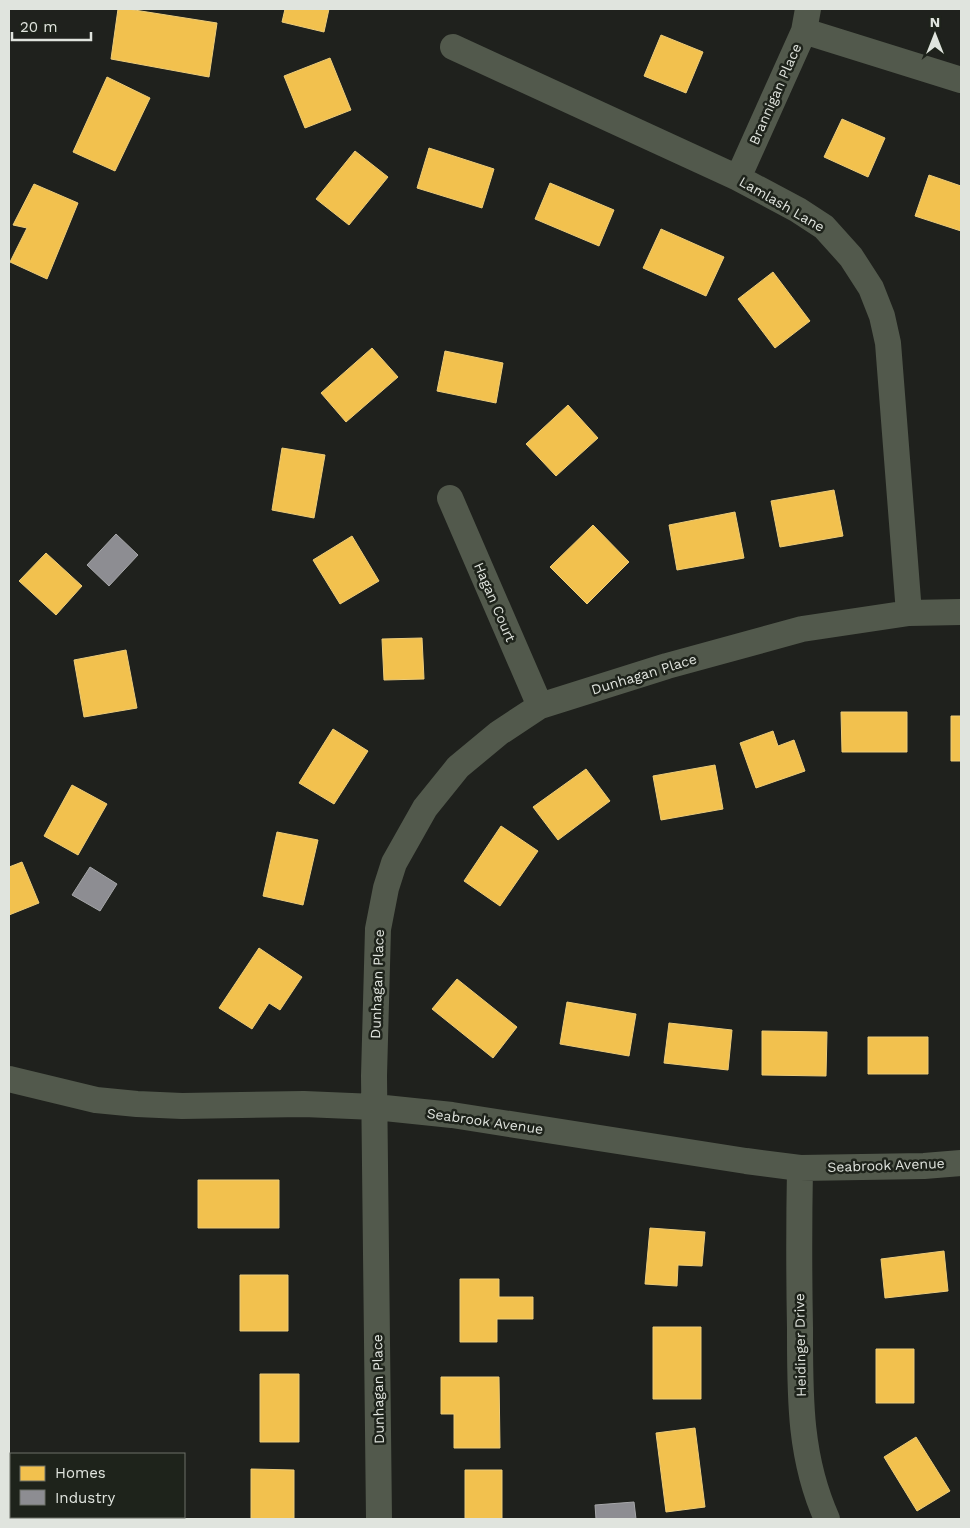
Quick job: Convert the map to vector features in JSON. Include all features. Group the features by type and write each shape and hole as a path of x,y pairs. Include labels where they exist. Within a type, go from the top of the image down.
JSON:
{"street":[{"path":"806,20 961,80"},
{"name":"Brannigan Place","path":"738,178 806,20"},
{"name":"Lamlash Lane","path":"452,47 738,178 798,210 829,231 851,257 871,288 882,316 888,343 909,613"},
{"name":"Hagan Court","path":"450,498 540,706"},
{"name":"Dunhagan Place","path":"379,1519 376,1107 374,1076 378,929 386,888 394,863 425,808 458,767 499,733 540,706 667,666 802,629 909,613 961,612"},
{"name":"Seabrook Avenue","path":"9,1078 96,1100 137,1104 182,1106 304,1104 376,1107 452,1115 800,1168 924,1166 961,1163"},
{"name":"Heidinger Drive","path":"800,1168 799,1277 802,1426 806,1456 813,1482 827,1519"}],"building: Homes":[{"path":"118,9 217,23 209,77 111,59"},
{"path":"285,9 329,9 324,32 282,22"},
{"path":"661,35 703,52 686,93 644,76"},
{"path":"330,58 351,110 305,128 284,76"},
{"path":"107,77 150,98 115,171 73,152"},
{"path":"842,119 885,138 868,177 824,157"},
{"path":"429,148 494,169 482,208 417,188"},
{"path":"355,151 388,177 349,225 316,199"},
{"path":"929,175 961,186 961,231 915,216"},
{"path":"550,183 614,210 599,246 535,219"},
{"path":"34,184 78,203 47,279 10,262 27,228 13,225"},
{"path":"661,229 724,257 706,296 643,268"},
{"path":"773,272 810,321 775,348 738,299"},
{"path":"372,348 398,377 346,422 321,393"},
{"path":"445,351 503,363 496,403 437,391"},
{"path":"568,405 598,438 556,476 526,444"},
{"path":"282,448 325,455 314,518 272,510"},
{"path":"834,490 843,536 780,547 771,501"},
{"path":"735,512 744,558 677,570 669,525"},
{"path":"593,525 629,562 587,604 550,567"},
{"path":"352,536 379,581 340,604 313,560"},
{"path":"46,553 82,586 56,615 19,581"},
{"path":"422,638 424,679 384,680 382,639"},
{"path":"126,650 137,708 84,717 74,660"},
{"path":"841,712 907,712 907,752 842,752"},
{"path":"951,716 961,716 961,761 951,761"},
{"path":"333,729 368,751 334,804 299,783"},
{"path":"773,731 778,746 794,740 805,771 756,788 740,743"},
{"path":"715,765 723,809 661,820 653,776"},
{"path":"586,769 610,801 558,840 533,807"},
{"path":"72,785 107,804 78,855 44,836"},
{"path":"501,826 538,851 500,906 464,881"},
{"path":"277,832 318,840 303,905 263,896"},
{"path":"22,862 39,903 9,915 9,867"},
{"path":"259,948 302,977 280,1010 269,1003 252,1029 219,1008"},
{"path":"457,979 517,1027 493,1058 432,1009"},
{"path":"567,1002 636,1014 629,1056 560,1044"},
{"path":"669,1023 732,1030 728,1070 664,1063"},
{"path":"762,1031 827,1032 826,1076 762,1075"},
{"path":"868,1037 928,1037 928,1074 868,1074"},
{"path":"198,1180 279,1180 279,1228 198,1228"},
{"path":"650,1228 705,1232 702,1266 678,1265 677,1286 645,1284"},
{"path":"944,1251 948,1291 885,1298 881,1259"},
{"path":"240,1275 288,1275 288,1331 240,1331"},
{"path":"460,1279 499,1279 499,1297 533,1297 533,1319 497,1319 497,1342 460,1342"},
{"path":"653,1327 701,1327 701,1399 653,1399"},
{"path":"876,1349 914,1349 914,1403 876,1403"},
{"path":"260,1374 299,1374 299,1442 260,1442"},
{"path":"441,1377 499,1377 500,1448 454,1448 454,1414 441,1414"},
{"path":"695,1428 705,1507 666,1512 656,1433"},
{"path":"916,1437 950,1491 917,1511 884,1457"},
{"path":"251,1469 294,1470 294,1519 251,1519"},
{"path":"465,1470 502,1470 502,1519 465,1519"},
{"path":"9,1507 10,1518 29,1519 9,1519"}],"building: Industry":[{"path":"116,534 138,555 109,586 87,565"},
{"path":"90,867 117,884 100,911 72,895"},
{"path":"634,1502 636,1519 596,1519 595,1505"}]}
